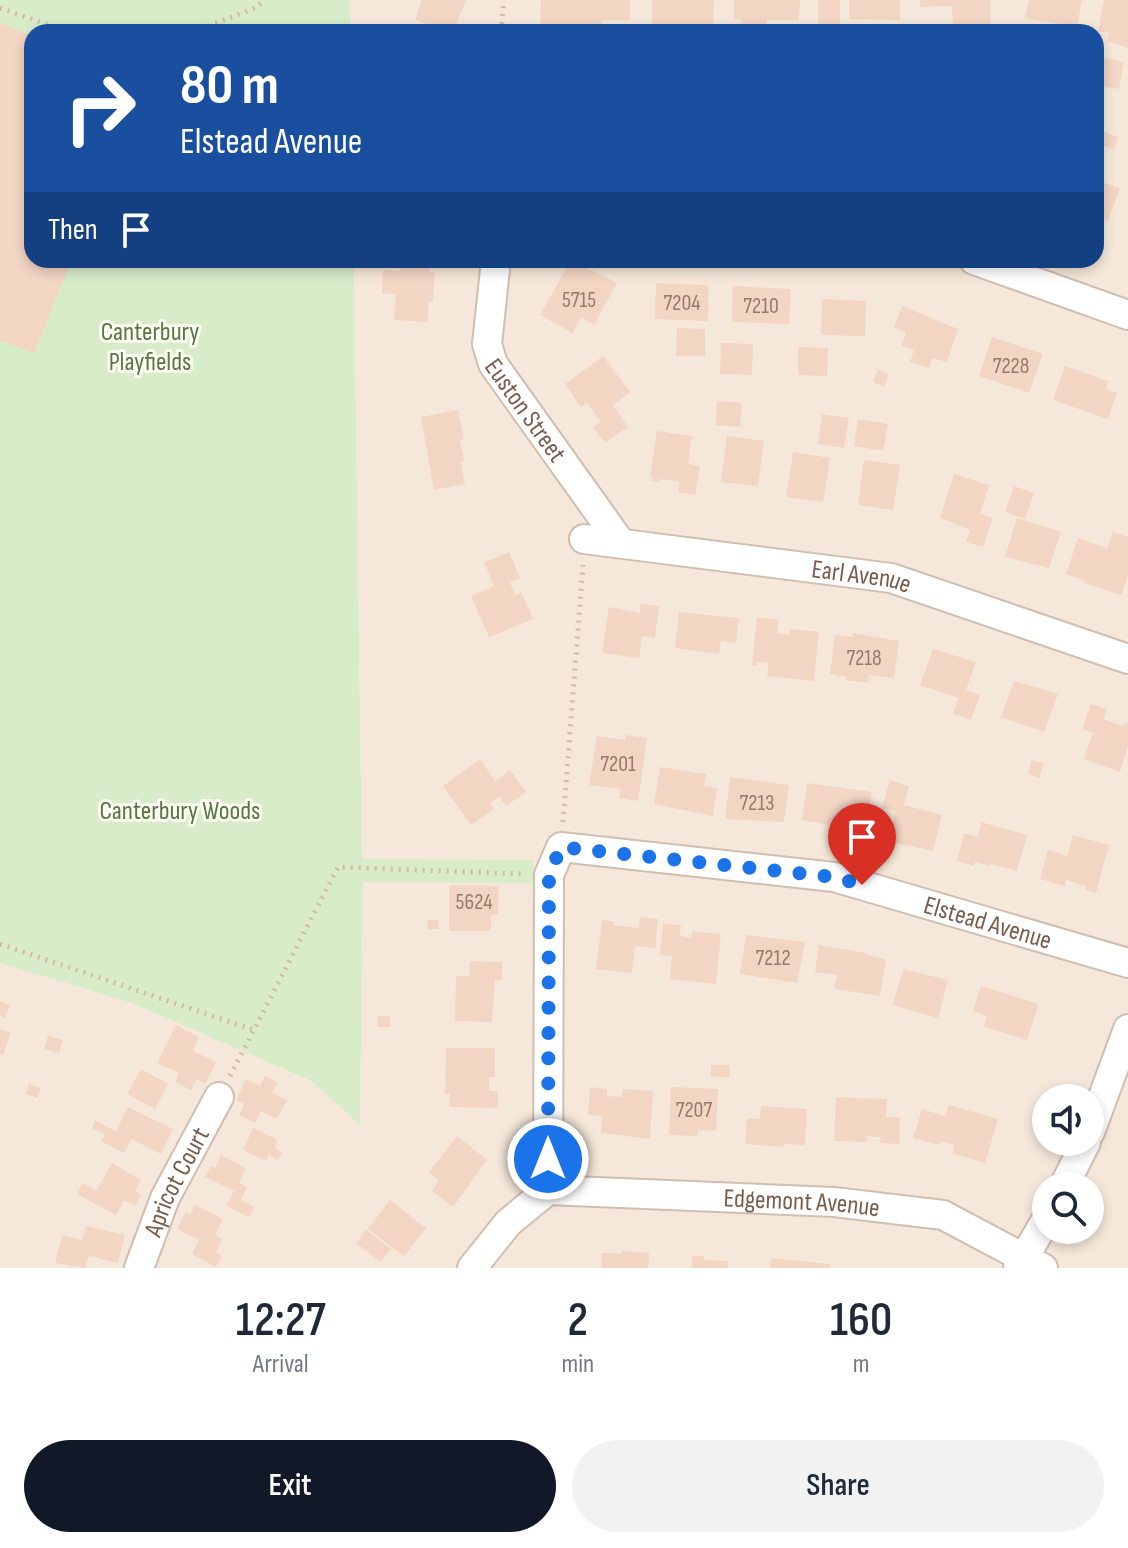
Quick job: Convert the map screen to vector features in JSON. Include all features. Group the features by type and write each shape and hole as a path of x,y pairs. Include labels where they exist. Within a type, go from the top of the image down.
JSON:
{"street":[{"name":"Euston Street","path":"495,268 487,344 493,364 620,542"},
{"path":"996,268 1128,315"},
{"name":"Earl Avenue","path":"583,551 620,542 891,578 1128,659"},
{"path":"472,1268 508,1223 548,1190 549,875 561,847"},
{"name":"Elstead Avenue","path":"561,847 834,877 1128,963"},
{"path":"1104,1094 1128,1029"},
{"name":"Apricot Court","path":"139,1268 165,1198 219,1097"},
{"name":"Edgemont Avenue","path":"548,1190 834,1202 943,1215 1029,1265"},
{"path":"1029,1265 1037,1244"}],"path":[{"path":"214,24 255,8 265,0"},
{"path":"502,24 504,0"},
{"path":"0,8 46,24"},
{"path":"561,847 583,551"},
{"path":"219,1097 338,867 549,875"},
{"path":"0,944 254,1030"}],"shaded area":[{"path":"350,0 1128,0 1128,1268 0,1268 0,963 134,1004 311,1081 360,1124 363,882 534,860 362,860 354,268 1104,268 1104,24 351,24"}],"green space":[{"name":"Canterbury Woods","path":"0,0 350,0 351,24 24,24 24,268 354,268 362,859 534,860 534,883 363,882 360,1125 311,1081 134,1004 0,963"}],"building":[{"path":"422,0 466,0 456,24 428,24 415,20"},
{"path":"541,0 630,0 630,20 602,20 602,24 540,24"},
{"path":"652,0 714,0 713,24 652,24"},
{"path":"734,0 800,0 799,20 741,24 741,19 734,19"},
{"path":"818,0 840,0 840,24 818,24"},
{"path":"849,0 900,0 900,20 849,19"},
{"path":"920,0 990,0 991,24 953,24 952,6 920,7"},
{"path":"1029,0 1082,0 1078,24 1025,18"},
{"path":"1104,0 1128,0 1128,48 1107,41 1109,33 1104,32 1104,24 1099,24"},
{"path":"0,23 24,33 24,268 68,268 34,353 0,340"},
{"path":"1104,58 1124,62 1119,89 1104,86"},
{"path":"1104,132 1118,137 1114,149 1104,146"},
{"path":"1104,183 1120,188 1108,221 1104,220"},
{"path":"400,268 429,268 429,272 435,273 428,322 394,320 396,294 382,294 383,270 400,271"},
{"path":"566,268 587,268 617,283 594,325 581,317 573,333 540,315"},
{"path":"656,283 709,285 708,321 655,319"},
{"path":"733,286 791,289 789,324 732,322"},
{"path":"822,299 866,301 865,336 821,335"},
{"path":"902,306 958,329 947,362 932,358 929,368 910,362 914,350 902,346 906,332 894,328"},
{"path":"677,328 705,329 705,356 676,356"},
{"path":"992,337 1043,354 1029,393 979,376"},
{"path":"721,343 753,344 752,375 720,374"},
{"path":"798,347 828,348 827,376 798,375"},
{"path":"603,356 630,392 613,405 628,427 605,443 593,428 600,421 587,403 581,407 565,384"},
{"path":"1065,366 1108,381 1106,389 1117,393 1108,419 1053,400"},
{"path":"878,369 889,374 884,387 873,382"},
{"path":"717,401 742,403 740,427 716,425"},
{"path":"458,410 464,439 460,440 465,484 434,490 421,417"},
{"path":"822,414 849,418 844,448 818,444"},
{"path":"858,419 888,424 883,451 854,446"},
{"path":"657,431 692,436 688,464 700,466 695,495 678,492 680,482 652,481"},
{"path":"727,436 764,441 758,486 721,482"},
{"path":"793,452 830,458 823,502 786,497"},
{"path":"864,460 900,465 893,510 858,505"},
{"path":"954,474 989,485 980,514 993,518 983,547 966,542 970,530 940,518"},
{"path":"1014,486 1034,493 1025,519 1005,512"},
{"path":"1017,518 1061,532 1049,568 1005,557"},
{"path":"1113,532 1128,537 1128,575 1121,595 1066,574 1078,538 1107,548"},
{"path":"509,552 520,578 510,582 515,595 521,592 533,619 489,637 471,596 494,586 484,562"},
{"path":"641,604 659,606 655,638 642,636 639,658 602,653 609,607 640,613"},
{"path":"679,612 739,618 736,643 721,641 719,654 675,648"},
{"path":"757,617 779,620 777,633 789,635 790,629 819,632 814,681 767,676 769,663 752,665"},
{"path":"853,633 899,641 894,678 869,675 868,683 830,674 835,635 853,637"},
{"path":"933,649 976,662 966,690 980,695 971,720 953,714 959,698 920,685"},
{"path":"1014,681 1058,694 1044,732 1001,717"},
{"path":"1091,704 1107,709 1103,719 1123,726 1124,723 1128,724 1128,746 1120,772 1084,759 1093,733 1082,729"},
{"path":"625,735 647,738 638,801 619,798 620,789 589,785 597,736 625,740"},
{"path":"480,759 495,781 510,770 526,792 506,806 499,796 490,803 494,809 471,825 443,786"},
{"path":"1032,760 1044,764 1039,778 1028,774"},
{"path":"660,767 706,774 704,786 717,788 713,816 654,804"},
{"path":"730,777 789,785 784,822 725,819"},
{"path":"890,780 909,786 904,805 942,815 933,851 888,841 896,811 882,808"},
{"path":"807,783 872,792 863,838 843,835 844,828 802,820"},
{"path":"981,822 1027,835 1017,871 991,864 975,862 974,866 957,861 964,833 978,837"},
{"path":"1073,835 1109,845 1096,893 1085,890 1086,886 1066,880 1065,886 1040,879 1048,850 1067,856"},
{"path":"449,885 499,886 498,915 491,915 491,931 449,931"},
{"path":"640,917 658,919 655,948 635,946 632,973 596,969 602,920 614,922 613,925 639,928"},
{"path":"427,920 438,920 439,929 428,929"},
{"path":"663,924 681,925 680,936 692,938 692,931 721,934 716,984 670,979 672,956 660,955"},
{"path":"746,935 805,942 797,983 740,974"},
{"path":"819,945 886,959 880,996 834,989 837,975 815,972"},
{"path":"470,961 502,962 502,980 495,980 492,1022 455,1021 456,976 469,976"},
{"path":"903,969 948,980 938,1018 893,1005"},
{"path":"981,986 1039,1004 1027,1040 984,1027 987,1016 973,1011"},
{"path":"0,1001 10,1005 5,1018 0,1015"},
{"path":"377,1016 390,1016 390,1027 378,1027"},
{"path":"176,1025 199,1037 193,1051 216,1062 205,1084 197,1079 191,1090 175,1082 179,1073 157,1063"},
{"path":"0,1029 11,1033 3,1055 0,1054"},
{"path":"48,1036 63,1040 59,1053 44,1049"},
{"path":"446,1048 495,1048 495,1077 489,1077 489,1091 498,1091 498,1108 449,1107 450,1094 445,1094"},
{"path":"711,1065 730,1065 730,1078 711,1076"},
{"path":"141,1069 168,1084 155,1109 127,1094"},
{"path":"265,1076 278,1082 272,1093 287,1100 277,1119 261,1111 255,1123 239,1115 244,1104 236,1100 246,1079 260,1086"},
{"path":"29,1084 41,1088 38,1098 26,1094"},
{"path":"590,1087 607,1089 607,1096 622,1097 623,1089 653,1091 650,1139 601,1133 602,1116 588,1115"},
{"path":"671,1087 718,1089 716,1131 698,1130 697,1136 669,1135"},
{"path":"836,1097 887,1099 886,1117 900,1117 899,1144 880,1143 881,1137 867,1136 867,1142 834,1141"},
{"path":"949,1105 998,1119 985,1163 952,1153 954,1145 941,1141 939,1145 913,1138 922,1109 945,1116"},
{"path":"761,1106 807,1109 805,1145 745,1144 747,1118 760,1119"},
{"path":"128,1107 173,1129 161,1154 131,1139 124,1153 101,1141 105,1134 92,1128 95,1120 116,1131"},
{"path":"253,1128 278,1140 274,1148 282,1152 278,1160 269,1155 266,1161 243,1150"},
{"path":"457,1136 487,1160 453,1207 432,1191 439,1181 429,1172"},
{"path":"221,1155 246,1168 239,1183 247,1187 241,1200 254,1207 249,1217 226,1206 234,1191 205,1177 211,1166 215,1168"},
{"path":"112,1163 141,1180 135,1191 141,1194 135,1206 124,1200 116,1215 77,1194 83,1183 96,1191"},
{"path":"390,1200 426,1228 404,1256 368,1229"},
{"path":"195,1205 223,1219 215,1235 222,1239 216,1252 222,1255 216,1267 192,1254 199,1240 177,1229 185,1213 190,1215"},
{"path":"86,1226 125,1235 118,1263 89,1256 85,1268 55,1263 62,1235 82,1240"},
{"path":"366,1230 391,1249 381,1262 356,1243"},
{"path":"602,1253 649,1253 648,1268 601,1268"},
{"path":"692,1256 728,1261 728,1268 692,1268"},
{"path":"771,1258 830,1264 830,1268 770,1268"}],"route":[{"path":"548,1159 549,875 561,847 834,877 862,885"}],"park label":[{"name":"Canterbury Playfields","path":"150,346"}]}
